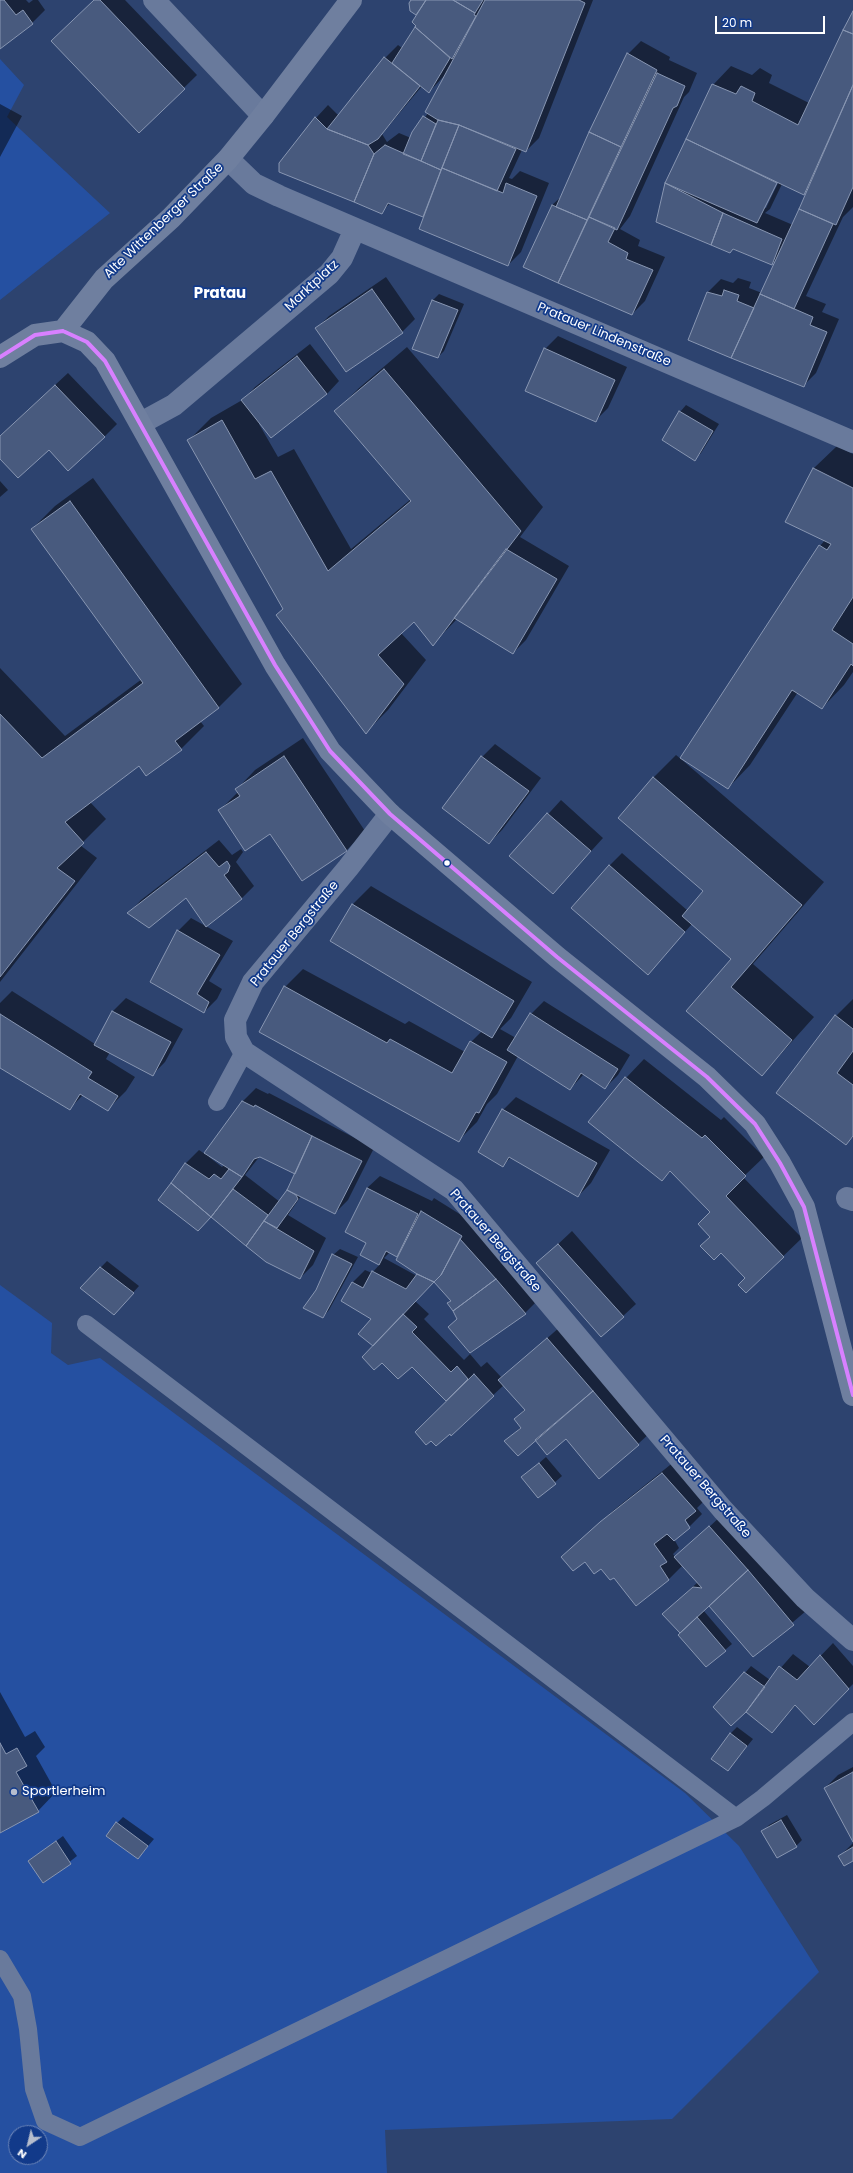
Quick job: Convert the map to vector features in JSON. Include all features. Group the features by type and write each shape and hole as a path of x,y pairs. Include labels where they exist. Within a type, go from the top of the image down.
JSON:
{"street":[{"path":"154,0 263,116"},
{"name":"Alte Wittenberger Straße","path":"63,331 104,279 170,218 228,159 263,116 351,0"},
{"path":"228,159 254,184 355,229"},
{"name":"Marktplatz","path":"141,423 174,405 329,274 342,258 355,229"},
{"name":"Pratauer Lindenstraße","path":"355,229 853,442"},
{"path":"0,357 35,335 63,331 87,342 105,361 275,665 330,752 390,814 557,957 700,1072 755,1124 780,1163 804,1207 853,1395"},
{"name":"Pratauer Bergstraße","path":"390,814 348,868 253,982 236,1020 236,1037 244,1052 454,1190 723,1510 806,1598 853,1640"}],"lane":[{"path":"217,1102 244,1052"},
{"path":"86,1324 736,1818"},
{"path":"0,1960 22,1996 28,2029 34,2089 45,2121 80,2137 736,1818 763,1798 853,1722"}],"shaded area":[{"path":"0,59 24,85 7,117 110,213 0,300"},
{"path":"0,1285 52,1323 51,1353 68,1365 100,1358 685,1793 739,1846 819,1972 672,2119 385,2130 387,2173 0,2173"}],"building":[{"path":"0,0 4,0 16,15 23,10 33,24 0,49"},
{"path":"94,0 100,0 185,89 139,133 51,41"},
{"path":"411,0 426,0 416,15 410,11 409,3"},
{"path":"426,0 453,0 475,13 474,15 476,16 452,59 415,27 416,26 412,22"},
{"path":"453,0 483,0 475,13"},
{"path":"485,0 579,0 585,3 526,152 459,125 438,120 425,112"},
{"path":"853,11 853,34 843,30"},
{"path":"415,27 450,58 429,93 392,63"},
{"path":"843,30 853,34 853,85 804,195 686,139 712,84 736,94 741,86 755,93 752,101 798,125"},
{"path":"627,53 657,70 621,147 589,132"},
{"path":"384,57 420,86 378,139 368,145 327,129"},
{"path":"657,73 685,86 677,106 673,108 617,230 589,217"},
{"path":"853,85 853,187 836,225 799,209"},
{"path":"423,116 436,124 421,161 403,154 412,132"},
{"path":"315,117 327,129 368,145 374,154 354,202 279,172 279,163"},
{"path":"438,120 459,125 441,170 421,161"},
{"path":"459,125 516,149 497,191 442,168"},
{"path":"589,132 621,147 587,220 556,207"},
{"path":"686,139 777,183 757,223 665,183"},
{"path":"385,145 441,170 423,217 388,203 382,214 354,202 374,154"},
{"path":"442,168 503,193 506,183 537,196 508,266 419,229"},
{"path":"665,183 723,213 711,245 656,222"},
{"path":"552,205 587,220 558,283 523,267"},
{"path":"799,209 833,224 794,309 760,294"},
{"path":"723,213 782,239 772,265 733,249 730,253 711,245"},
{"path":"589,217 615,228 608,242 628,253 626,259 653,270 632,315 558,283"},
{"path":"372,289 403,333 346,372 315,328"},
{"path":"724,290 739,295 737,301 754,308 731,358 688,340 707,292 722,296"},
{"path":"760,294 813,317 810,325 827,332 804,387 731,358"},
{"path":"432,300 458,310 438,358 412,349"},
{"path":"544,348 615,380 596,422 525,391"},
{"path":"297,356 327,394 271,438 241,400"},
{"path":"384,369 521,531 433,646 414,622 378,655 404,684 366,734 276,615 283,609 187,440 222,420 255,479 271,471 328,571 411,501 334,411"},
{"path":"55,385 105,437 68,471 49,450 18,478 0,459 0,436"},
{"path":"679,411 713,431 695,461 662,440"},
{"path":"813,468 853,488 853,597 832,630 853,644 853,666 851,664 822,709 792,690 728,789 680,758 819,545 827,550 831,544 785,522"},
{"path":"70,501 219,708 175,741 182,750 146,776 139,766 65,822 84,843 57,868 75,881 0,977 0,714 42,758 143,683 31,529"},
{"path":"506,549 557,579 513,654 454,618"},
{"path":"284,756 347,851 302,881 270,834 245,851 218,810 240,796 235,789"},
{"path":"481,756 529,791 489,844 442,808"},
{"path":"653,777 802,905 731,987 792,1040 762,1076 686,1011 731,959 682,916 703,891 618,818"},
{"path":"547,813 591,851 553,894 509,856"},
{"path":"206,852 219,867 227,861 230,866 228,872 224,875 242,899 206,927 186,898 149,928 127,913"},
{"path":"609,865 685,932 648,975 571,908"},
{"path":"352,904 514,1001 492,1038 330,941"},
{"path":"177,930 220,955 197,994 209,1002 204,1013 150,982"},
{"path":"284,986 387,1043 390,1039 452,1073 470,1041 507,1062 479,1113 476,1112 459,1142 259,1032"},
{"path":"112,1011 171,1042 153,1076 94,1045"},
{"path":"530,1013 618,1069 605,1089 581,1073 570,1090 507,1050"},
{"path":"0,1014 92,1072 88,1078 118,1096 108,1111 80,1094 70,1110 0,1068"},
{"path":"835,1015 853,1029 853,1051 837,1073 853,1085 853,1136 846,1145 776,1093"},
{"path":"625,1077 702,1138 705,1135 746,1176 726,1196 784,1257 746,1293 738,1285 745,1278 721,1253 714,1260 700,1246 710,1237 698,1224 710,1212 670,1171 662,1181 588,1122"},
{"path":"242,1101 254,1107 255,1105 312,1136 295,1174 260,1157 254,1159 242,1177 204,1153"},
{"path":"502,1109 597,1163 578,1197 509,1157 503,1167 478,1152"},
{"path":"312,1136 362,1161 335,1214 287,1190"},
{"path":"185,1163 209,1179 214,1174 221,1179 229,1169 242,1177 211,1217 171,1183"},
{"path":"171,1183 211,1217 198,1231 158,1200"},
{"path":"367,1188 418,1214 397,1257 386,1251 379,1265 360,1255 366,1243 345,1232"},
{"path":"233,1189 268,1215 246,1246 211,1217"},
{"path":"287,1190 296,1195 298,1199 277,1228 264,1221"},
{"path":"421,1211 462,1236 441,1275 434,1282 417,1274 396,1260"},
{"path":"264,1221 314,1251 300,1279 266,1262 246,1246"},
{"path":"460,1239 496,1279 453,1311 447,1303 451,1301 434,1282 441,1275"},
{"path":"558,1244 624,1317 601,1337 536,1263"},
{"path":"332,1254 352,1264 323,1318 303,1308 316,1290"},
{"path":"100,1267 134,1293 114,1315 80,1288"},
{"path":"372,1271 406,1289 417,1274 434,1282 373,1346 358,1334 371,1319 341,1301 352,1282 363,1288"},
{"path":"496,1279 526,1314 470,1353 448,1327 457,1319 453,1311"},
{"path":"403,1314 417,1327 412,1332 451,1372 457,1366 468,1379 446,1401 412,1367 398,1379 382,1363 374,1370 362,1357"},
{"path":"547,1338 593,1391 518,1456 504,1441 521,1428 514,1419 525,1410 498,1380"},
{"path":"474,1374 494,1396 451,1436 450,1434 436,1446 431,1441 426,1445 415,1432"},
{"path":"593,1391 639,1445 599,1479 566,1439 547,1455 535,1440"},
{"path":"539,1463 556,1484 538,1498 521,1477"},
{"path":"662,1473 696,1511 685,1520 690,1528 674,1541 667,1534 654,1544 667,1562 660,1566 669,1580 636,1606 614,1578 610,1580 601,1569 594,1574 585,1562 573,1571 561,1557 600,1522"},
{"path":"709,1526 748,1570 680,1633 662,1614 693,1587 702,1588 674,1557"},
{"path":"748,1570 794,1625 753,1657 709,1606"},
{"path":"697,1617 726,1651 706,1667 678,1635"},
{"path":"820,1655 849,1689 814,1725 795,1705 772,1733 746,1712 779,1666 797,1680"},
{"path":"744,1672 765,1687 746,1712 731,1726 713,1707"},
{"path":"730,1733 747,1746 728,1771 711,1759"},
{"name":"Sportlerheim","path":"0,1743 6,1754 17,1748 27,1766 16,1772 39,1812 0,1833"},
{"path":"853,1772 853,1842 824,1788"},
{"path":"781,1820 797,1847 777,1858 761,1831"},
{"path":"116,1822 148,1846 138,1859 106,1836"},
{"path":"56,1841 71,1864 43,1883 28,1861"},
{"path":"853,1847 853,1861 844,1866 838,1856"}],"transit line":[{"path":"63,331 87,342 105,361 275,665 330,751 390,814 557,957 707,1077 755,1124 780,1163 804,1207 853,1395"},
{"path":"0,357 35,335 63,331"}],"place":[{"name":"Sportlerheim","path":"14,1792"}],"district":[{"name":"Pratau","path":"220,294"}]}
